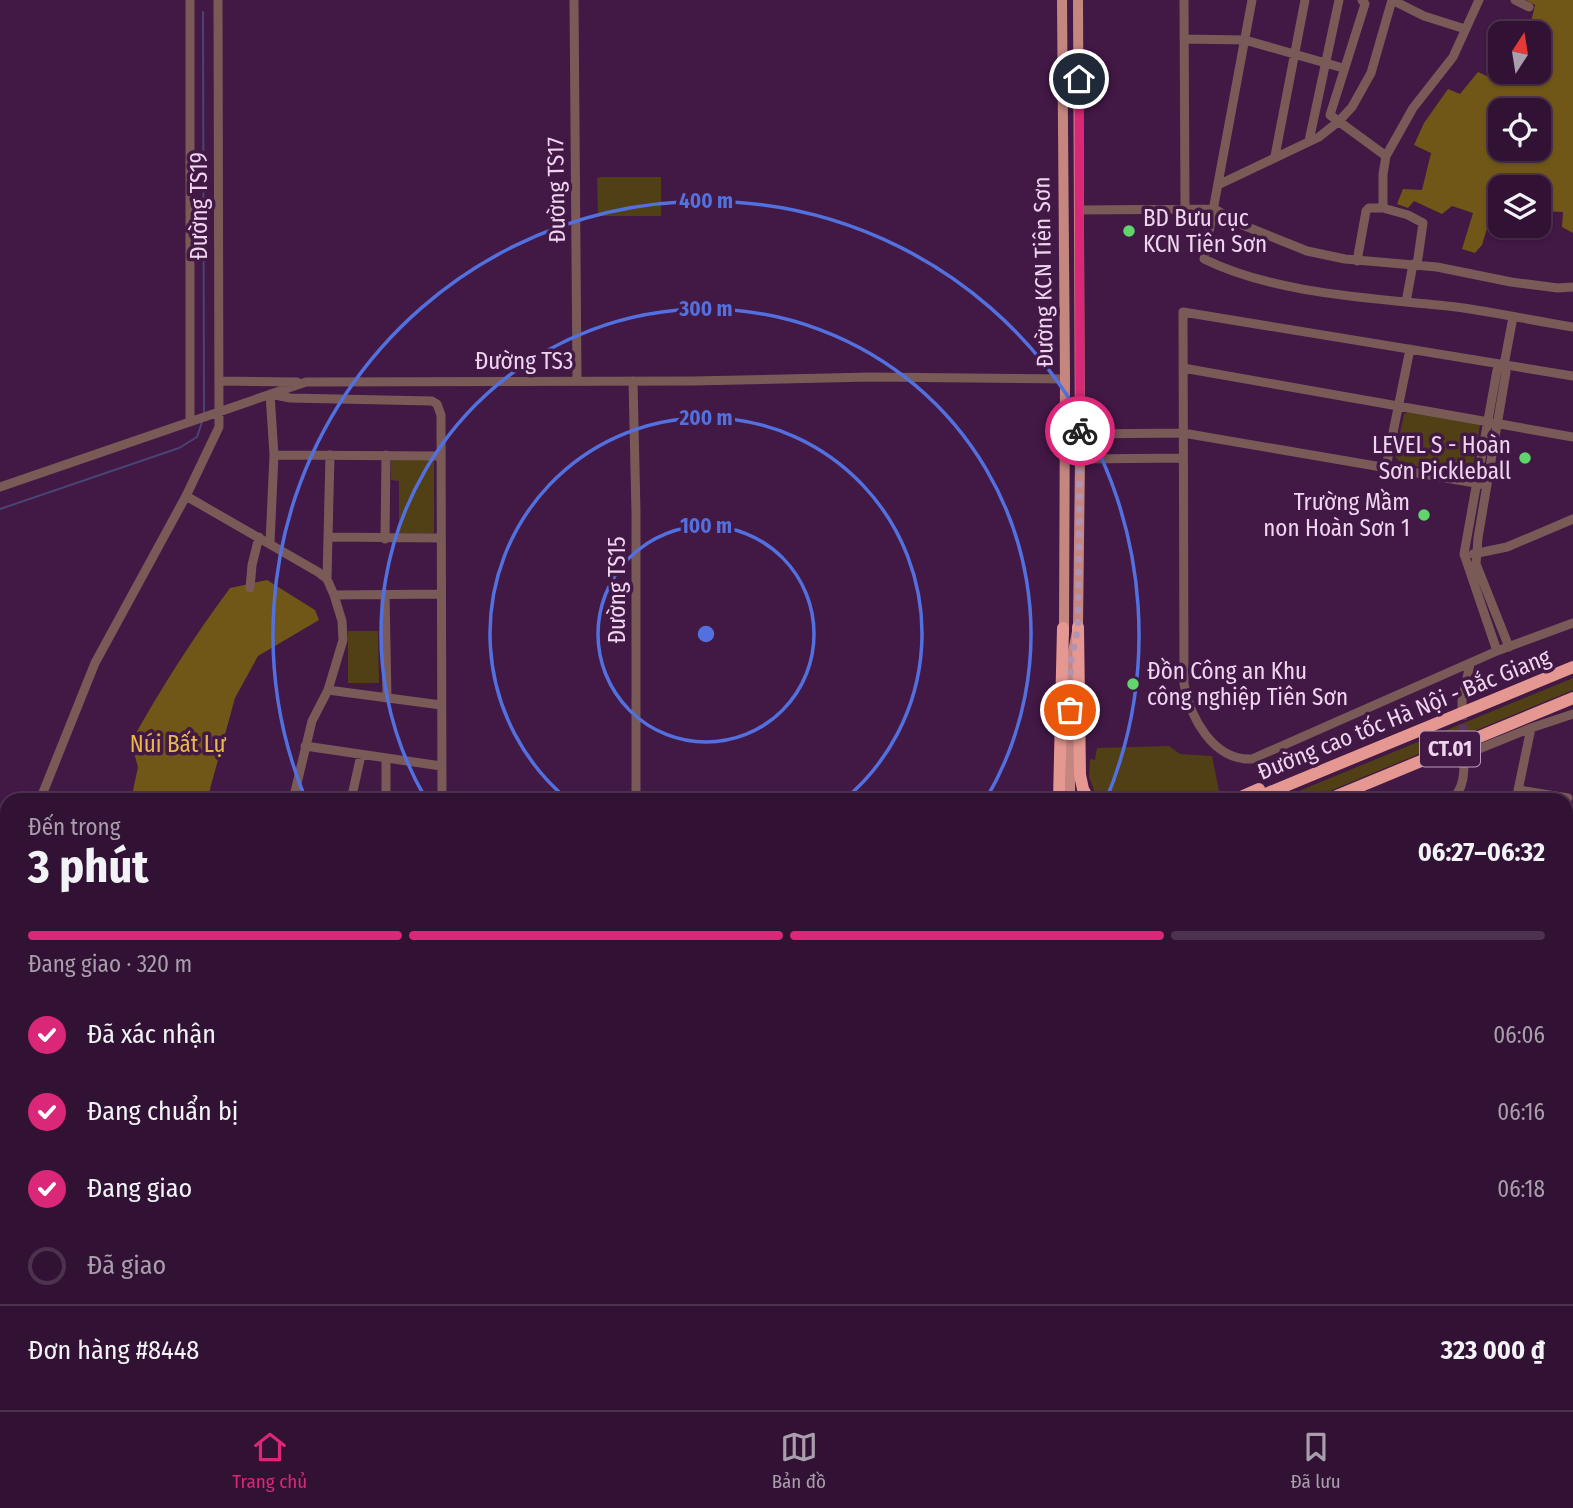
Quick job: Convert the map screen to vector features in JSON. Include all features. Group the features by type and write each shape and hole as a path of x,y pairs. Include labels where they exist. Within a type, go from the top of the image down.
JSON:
{"highway":[{"path":"1078,627 1080,775 1085,793"},
{"path":"1059,793 1063,628"},
{"name":"Đường cao tốc Hà Nội - Bắc Giang","path":"1268,793 1573,667"},
{"name":"CT.01","path":"1344,793 1573,698"},
{"path":"1251,793 1313,767 1359,755"}],"main road":[{"name":"Đường KCN Tiên Sơn","path":"1062,0 1065,379 1063,628 1071,661"},
{"name":"Đường KCN Tiên Sơn","path":"1071,661 1078,627 1080,458 1078,0"},
{"path":"1065,379 1080,379"},
{"path":"1070,793 1071,661"}],"street":[{"path":"190,0 190,422"},
{"name":"Đường TS19","path":"43,793 95,663 186,496 219,427 214,413 219,381 218,0"},
{"name":"Đường TS17","path":"573,0 577,380"},
{"path":"1184,0 1185,210"},
{"path":"1252,0 1204,259 1226,270 1328,292 1378,301 1468,309 1573,327"},
{"path":"1275,156 1305,0"},
{"path":"1309,141 1339,0"},
{"path":"1362,0 1365,4 1330,115 1386,156"},
{"path":"1220,184 1319,137 1339,121 1352,107 1371,73 1392,0 1424,16 1465,29"},
{"path":"1383,208 1382,174 1386,156 1413,108 1453,57 1479,0"},
{"path":"1515,0 1529,7"},
{"path":"1184,39 1245,40 1343,68"},
{"path":"1357,261 1366,211 1369,208 1383,208 1408,215 1423,223 1406,302"},
{"path":"1079,210 1215,209 1240,224 1307,251 1357,261 1415,265 1511,282 1558,288 1573,287"},
{"path":"1573,376 1183,312 1184,684 1187,700 1201,728 1230,757 1252,759 1497,651 1573,623"},
{"path":"1497,651 1464,554 1506,372 1504,365 1513,317"},
{"path":"1386,467 1410,349"},
{"path":"1183,368 1573,437"},
{"name":"Đường TS3","path":"0,487 306,382 870,377 1065,379"},
{"path":"219,381 306,382"},
{"name":"Đường TS15","path":"633,381 636,793"},
{"path":"270,543 274,455 270,394 290,398 432,401 437,404 441,415 442,793"},
{"path":"1080,434 1183,433 1482,484"},
{"path":"274,455 440,456"},
{"path":"295,793 312,721 328,690 343,640 342,621 327,579 330,455"},
{"path":"385,538 386,456"},
{"path":"1080,458 1183,458"},
{"path":"1482,484 1476,564 1509,647"},
{"path":"186,496 270,543 327,579"},
{"path":"1464,554 1507,547 1573,519"},
{"path":"250,588 259,537"},
{"path":"328,537 441,538"},
{"path":"334,594 441,594"},
{"path":"385,594 387,698"},
{"path":"1462,711 1470,664"},
{"path":"328,690 441,705"},
{"path":"1458,793 1462,785 1464,752 1573,714"},
{"path":"1518,793 1531,728"},
{"path":"305,746 442,766"},
{"path":"353,793 362,755"},
{"path":"386,758 386,793"}],"shaded area":[{"path":"661,177 661,216 598,216 597,178"},
{"path":"1409,411 1480,425 1472,474 1465,476 1400,463 1395,456 1404,414"},
{"path":"391,459 434,459 434,533 399,533 399,481 391,480"},
{"path":"348,631 378,631 379,683 348,683"},
{"path":"1573,678 1573,690 1325,793 1294,793"},
{"path":"1169,746 1180,754 1212,756 1219,793 1095,793 1089,777 1090,759 1095,760 1097,748"}],"green space":[{"path":"1526,0 1573,0 1573,233 1562,227 1563,212 1551,211 1551,175 1488,175 1488,225 1482,245 1475,253 1462,249 1473,213 1452,206 1442,214 1414,201 1408,208 1397,204 1403,189 1422,190 1431,153 1414,145 1424,123 1448,89 1460,94 1478,72 1488,77 1488,84 1551,84 1551,21 1531,21 1535,5"},
{"name":"Núi Bất Lự","path":"267,580 315,610 319,620 258,656 235,698 209,793 132,793 138,767 131,742 166,683 230,588"}],"waterway":[{"path":"203,12 204,413"},
{"path":"0,509 179,448 197,437 202,422"}],"tunnel":[{"path":"1462,711 1464,747"}],"way so far":[{"path":"1070,710 1071,661 1078,627 1080,431"}],"place":[{"name":"BD Bưu cục KCN Tiên Sơn","path":"1129,231"},
{"name":"LEVEL S - Hoàn Sơn Pickleball","path":"1525,458"},
{"name":"Trường Mầm non Hoàn Sơn 1","path":"1424,515"},
{"name":"Đồn Công an Khu công nghiệp Tiên Sơn","path":"1133,684"}],"route":[{"path":"1079,79 1080,431"}]}
